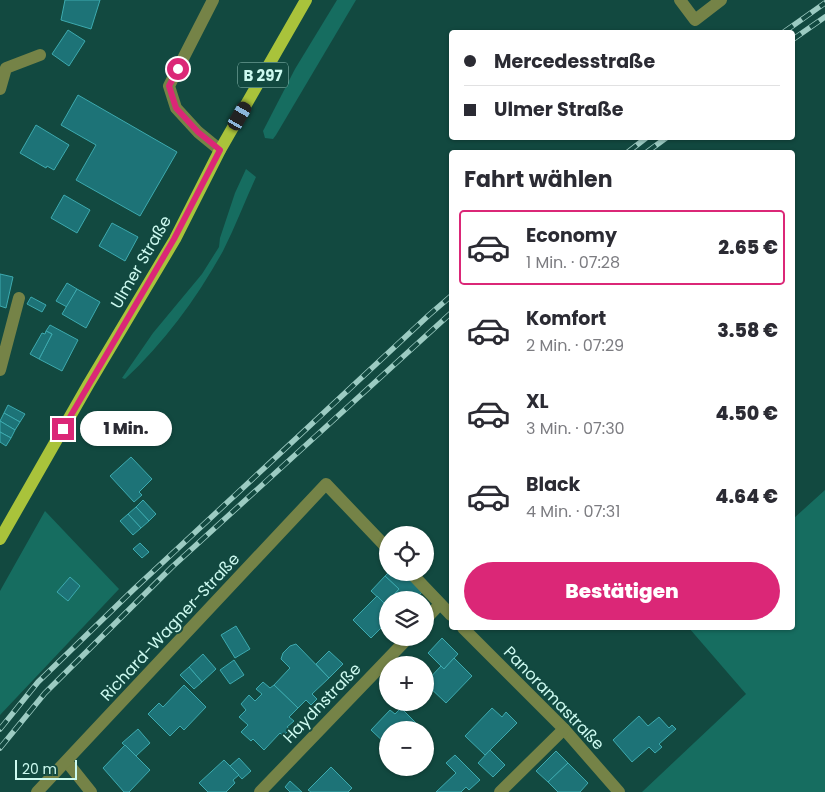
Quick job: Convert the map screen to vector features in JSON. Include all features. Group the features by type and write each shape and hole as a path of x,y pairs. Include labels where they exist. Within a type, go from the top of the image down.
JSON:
{"main road":[{"name":"Ulmer Straße","path":"0,539 174,239 220,150 306,0"}],"street":[{"path":"213,0 169,86 176,108 198,132 220,150"},
{"path":"680,0 694,20 721,0"},
{"path":"0,89 6,68 40,55"},
{"path":"0,370 18,298"},
{"name":"Richard-Wagner-Straße","path":"38,792 326,484 379,540"},
{"path":"418,581 449,613"},
{"path":"434,610 440,604"},
{"name":"Panoramastraße","path":"465,630 564,729 619,792"},
{"name":"Haydnstraße","path":"260,792 400,646"},
{"path":"500,792 564,729"},
{"path":"67,762 91,792"}],"green space":[{"path":"337,0 356,0 276,135 273,139 265,138 263,131 295,69"},
{"path":"246,169 256,177 213,269 191,303 166,335 125,379 122,378 153,333 202,274 219,247 220,238 235,193"},
{"path":"825,490 825,792 642,792 746,694 691,630 795,630 795,517"},
{"path":"45,511 119,589 0,715 0,591"}],"building":[{"path":"65,0 100,0 91,29 61,20"},
{"path":"68,30 85,41 69,66 52,54"},
{"path":"78,95 177,152 140,216 76,180 96,145 61,125"},
{"path":"36,125 69,145 54,170 47,166 46,168 20,153"},
{"path":"64,195 90,210 77,233 51,218"},
{"path":"112,223 138,237 125,261 99,246"},
{"path":"0,274 13,277 6,308 0,306"},
{"path":"67,283 77,289 67,307 56,301"},
{"path":"77,289 100,302 86,328 62,314"},
{"path":"31,297 46,305 42,312 27,304"},
{"path":"50,325 78,340 62,371 39,359 52,334 46,331"},
{"path":"46,331 52,334 39,359 30,354 42,333 45,334"},
{"path":"8,405 25,414 20,422 4,413"},
{"path":"4,413 20,422 15,430 0,421"},
{"path":"0,421 15,430 11,438 0,432"},
{"path":"0,432 11,438 6,446 0,442"},
{"path":"131,457 152,479 139,492 142,495 134,502 110,476"},
{"path":"143,500 156,514 149,521 136,507"},
{"path":"136,507 149,521 141,528 128,514"},
{"path":"128,514 141,528 133,535 120,521"},
{"path":"140,543 149,552 142,558 133,549"},
{"path":"70,577 80,586 68,601 57,592"},
{"path":"380,581 390,581 399,589 397,591 379,591 379,598 371,591"},
{"path":"390,581 412,581 421,591 397,591 399,589"},
{"path":"377,596 379,598 379,630 371,638 353,620"},
{"path":"236,626 250,649 235,658 221,635"},
{"path":"442,638 458,654 444,669 434,659 434,656 428,653"},
{"path":"296,644 329,678 312,694 317,699 311,705 306,700 298,708 274,685 290,668 281,659 283,653 290,646"},
{"path":"329,651 343,664 329,678 316,664"},
{"path":"203,654 216,669 202,682 189,667"},
{"path":"454,658 472,676 446,703 434,692 434,673 441,666 444,669"},
{"path":"234,660 244,675 230,684 220,670"},
{"path":"189,667 202,682 194,689 180,675"},
{"path":"263,682 270,688 274,685 298,708 289,717 294,721 287,727 290,729 283,736 280,733 264,750 253,739 251,741 241,732 248,725 239,717 246,710 241,704 249,695 255,701 262,694 256,689"},
{"path":"184,685 206,707 184,730 180,726 170,736 148,714 159,703 163,707"},
{"path":"492,708 502,717 506,712 517,723 485,755 465,736"},
{"path":"389,711 395,714 398,711 404,711 414,721 380,721"},
{"path":"639,716 648,726 659,717 669,728 672,725 676,729 659,744 662,747 655,753 649,747 632,762 613,740"},
{"path":"379,722 379,738 371,730"},
{"path":"138,729 150,743 136,756 122,743"},
{"path":"125,745 150,770 129,792 124,792 103,768"},
{"path":"490,750 505,765 493,777 478,763"},
{"path":"556,751 568,763 548,782 536,771"},
{"path":"455,755 480,780 469,790 466,787 461,792 436,792 456,773 446,763"},
{"path":"239,758 251,771 242,779 230,766"},
{"path":"224,760 239,775 233,780 235,783 226,792 208,792 199,783"},
{"path":"568,763 588,783 580,792 558,792 548,782"},
{"path":"331,767 352,788 348,792 311,792 308,790"},
{"path":"290,781 302,792 290,792 285,787"}],"railway":[{"path":"787,30 825,3"},
{"path":"795,38 825,17"},
{"path":"631,150 643,140"},
{"path":"650,150 663,140"},
{"path":"0,729 38,682 133,590 449,298"},
{"path":"0,748 45,693 172,567 449,315"}],"route":[{"path":"63,429 174,239 220,150 198,132 176,108 169,86 178,69"}]}
